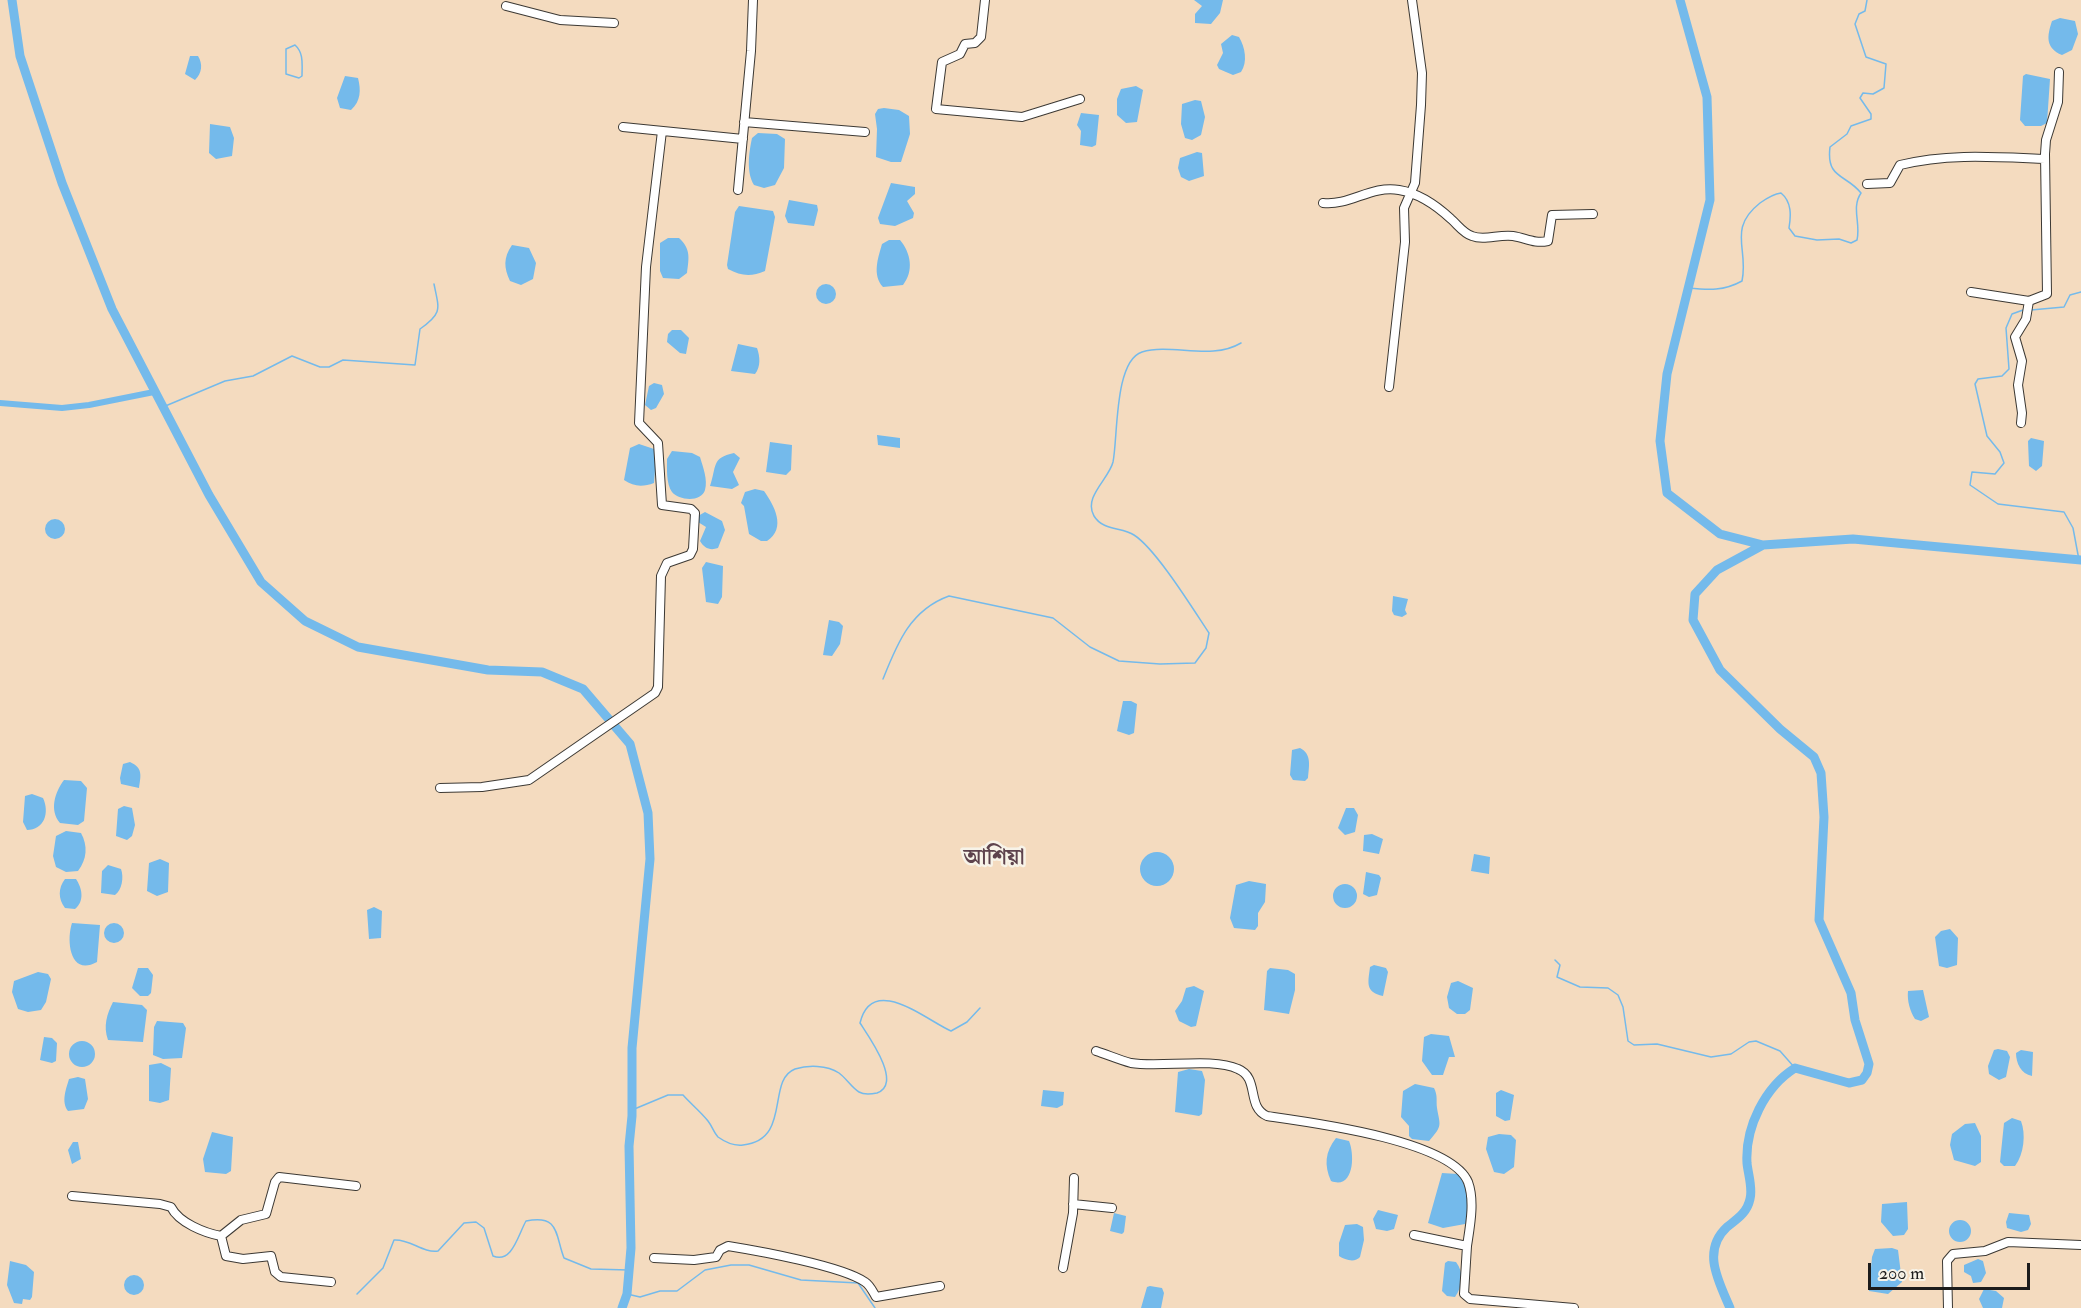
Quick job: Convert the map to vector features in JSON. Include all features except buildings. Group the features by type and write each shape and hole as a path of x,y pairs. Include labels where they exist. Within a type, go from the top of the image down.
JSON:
{"street":[{"path":"738,190 753,0"},
{"path":"985,0 981,37 975,43 965,44 960,54 942,62 936,109 1022,117 1080,99"},
{"path":"1389,387 1405,242 1404,208 1411,194 1416,167 1422,73 1412,0"},
{"path":"506,6 560,20 614,23"},
{"path":"1971,292 2029,301 2046,294 2046,140 2058,102 2059,72"},
{"path":"744,122 865,132"},
{"path":"622,127 743,139"},
{"path":"440,788 482,787 529,780 655,693 658,687 661,576 667,563 690,555 693,549 695,513 691,509 663,505 658,442 639,423 646,267 662,130"},
{"path":"1867,184 1890,183 1900,165 1926,159 1983,157 2045,159"},
{"path":"1323,203 1337,204 1371,190 1385,189 1411,194 1436,207 1464,232 1481,239 1499,234 1544,242 1548,241 1552,215 1593,214"},
{"path":"2021,423 2018,385 2022,361 2015,337 2027,316 2029,301"},
{"path":"1096,1051 1131,1063 1210,1064 1238,1069 1251,1080 1256,1107 1260,1113 1267,1116 1380,1135 1430,1150 1460,1171 1468,1180 1471,1203 1463,1283 1464,1294 1470,1299 1574,1308"},
{"path":"222,1236 241,1220 266,1214 275,1182 279,1177 356,1186"},
{"path":"1063,1268 1073,1204 1074,1178"},
{"path":"72,1196 171,1207 174,1214 190,1222 199,1231 222,1236"},
{"path":"1073,1204 1112,1208"},
{"path":"1414,1235 1467,1246"},
{"path":"222,1236 226,1256 243,1259 272,1256 275,1272 281,1277 331,1282"},
{"path":"1948,1308 1947,1261 1953,1254 1985,1251 2008,1242 2081,1245"},
{"path":"654,1258 694,1260 717,1257 720,1250 728,1246 824,1266 867,1282 876,1297 940,1286"}],"water":[{"path":"1194,0 1223,0 1220,13 1211,24 1195,23 1195,14 1202,6"},
{"path":"2060,18 2075,21 2078,34 2072,50 2062,55 2053,49 2048,37 2052,21"},
{"path":"1232,35 1239,37 1245,59 1241,72 1233,75 1219,69 1217,65 1223,53 1221,44"},
{"path":"190,56 198,56 201,62 200,71 195,80 185,74"},
{"path":"2026,74 2050,79 2047,123 2041,126 2025,126 2020,120 2023,76"},
{"path":"345,76 358,78 359,82 358,99 351,110 340,108 337,98"},
{"path":"1136,86 1143,90 1137,122 1126,123 1117,115 1117,99 1121,89"},
{"path":"1195,100 1201,101 1205,117 1201,135 1192,140 1185,138 1181,124 1182,104"},
{"path":"878,109 899,110 909,116 910,134 901,162 891,162 876,157 875,114"},
{"path":"1081,113 1099,115 1096,145 1092,147 1080,145 1081,131 1077,125"},
{"path":"210,124 230,127 234,138 232,156 216,159 209,153"},
{"path":"758,133 777,134 785,139 784,168 775,185 764,188 754,185 749,168 752,138"},
{"path":"1197,152 1202,153 1204,176 1189,181 1181,177 1178,168 1180,158"},
{"path":"891,183 915,187 915,194 907,201 914,213 913,218 895,226 880,224 878,218"},
{"path":"789,200 817,205 814,226 788,223 785,216"},
{"path":"739,206 773,211 775,217 765,271 760,273 746,275 728,269 735,212"},
{"path":"668,238 679,238 687,250 689,258 687,273 679,279 663,278 660,271 660,243"},
{"path":"889,240 900,240 909,256 910,268 903,285 883,287 878,277 877,266 882,244"},
{"path":"512,245 529,248 536,263 533,279 521,285 510,281 507,272 505,263"},
{"path":"822,284 830,284 836,290 836,298 830,304 822,304 816,298 816,290"},
{"path":"672,330 681,330 689,338 686,354 680,353 667,342 668,334"},
{"path":"738,344 757,348 759,361 755,374 731,371"},
{"path":"654,383 662,385 664,394 656,408 651,410 645,405 649,386"},
{"path":"877,435 900,438 900,448 878,445"},
{"path":"2031,438 2044,441 2042,466 2036,471 2029,466 2028,441"},
{"path":"770,442 792,445 791,470 786,475 766,472"},
{"path":"639,444 654,449 656,458 654,483 639,486 624,480 630,448"},
{"path":"672,451 692,453 700,457 706,482 705,490 699,497 689,499 679,497 670,489 667,459"},
{"path":"734,453 740,458 733,472 739,485 732,489 710,486 718,460"},
{"path":"755,489 764,491 777,516 776,530 767,541 761,541 749,534 744,506 741,503 745,492"},
{"path":"705,512 722,521 725,530 718,548 708,548 700,541 706,527 698,522 698,516"},
{"path":"55,519 62,522 65,529 62,536 55,539 48,536 45,529 48,522"},
{"path":"706,562 723,566 722,597 718,604 706,602 702,568"},
{"path":"1393,596 1408,599 1405,610 1407,614 1402,617 1394,615 1392,611"},
{"path":"829,620 839,622 843,626 840,644 832,656 823,655"},
{"path":"1123,701 1137,704 1134,733 1129,735 1117,731"},
{"path":"1300,748 1309,761 1308,778 1305,781 1293,780 1290,775 1292,750"},
{"path":"130,762 139,769 139,788 121,784 123,764"},
{"path":"64,780 81,781 87,788 84,821 78,825 60,823 55,812 54,801"},
{"path":"32,794 43,798 46,809 41,824 27,830 23,822 25,796"},
{"path":"124,806 132,808 135,825 132,836 127,840 116,836 118,809"},
{"path":"1346,808 1354,808 1358,815 1355,832 1345,835 1338,828"},
{"path":"66,831 81,833 85,843 85,857 78,871 66,872 56,867 53,856 56,836"},
{"path":"1372,834 1383,839 1379,854 1363,851 1364,835"},
{"path":"1157,852 1169,857 1174,869 1169,881 1157,886 1145,881 1140,869 1145,857"},
{"path":"1474,854 1490,857 1489,874 1471,871"},
{"path":"160,859 169,863 168,892 157,896 147,891 149,863"},
{"path":"108,865 121,869 122,872 121,887 115,895 101,893 102,871"},
{"path":"1366,872 1379,875 1381,878 1377,895 1369,897 1363,894"},
{"path":"65,879 76,879 80,886 82,894 75,909 65,908 61,901 60,890"},
{"path":"1249,881 1266,884 1265,902 1258,913 1258,926 1255,930 1234,928 1230,918 1236,885"},
{"path":"1345,884 1354,887 1357,896 1354,905 1345,908 1336,905 1333,896 1336,887"},
{"path":"374,907 382,911 381,938 369,939 367,910"},
{"path":"72,923 100,925 97,962 81,965 72,955 70,930"},
{"path":"110,923 118,923 124,929 124,937 118,943 110,943 104,937 104,929"},
{"path":"1950,929 1958,938 1957,965 1947,968 1939,966 1935,937 1941,931"},
{"path":"1374,965 1386,968 1388,972 1383,996 1373,992 1369,986 1370,967"},
{"path":"138,968 148,968 153,975 151,993 148,996 140,996 132,988"},
{"path":"1270,968 1288,970 1295,974 1295,990 1289,1014 1264,1010 1267,971"},
{"path":"38,972 48,974 51,979 46,1002 41,1010 28,1012 18,1009 12,992 14,981"},
{"path":"1458,981 1473,988 1470,1010 1465,1014 1457,1014 1449,1008 1447,997 1451,983"},
{"path":"1194,986 1204,991 1196,1026 1191,1027 1179,1021 1175,1011 1182,1001 1186,988"},
{"path":"1923,990 1929,1017 1921,1021 1915,1019 1912,1013 1908,1002 1908,991"},
{"path":"113,1002 142,1005 147,1010 143,1042 108,1040 106,1020"},
{"path":"157,1021 183,1023 186,1028 182,1058 163,1059 153,1055 154,1027"},
{"path":"1431,1034 1449,1036 1455,1057 1449,1057 1443,1075 1432,1075 1422,1061 1424,1037"},
{"path":"44,1037 52,1038 57,1043 56,1061 52,1063 40,1060"},
{"path":"82,1041 91,1045 95,1054 91,1063 82,1067 73,1063 69,1054 73,1045"},
{"path":"1994,1050 2007,1051 2010,1057 2006,1077 1999,1080 1989,1074 1988,1066"},
{"path":"2021,1050 2033,1052 2032,1076 2025,1073 2018,1064 2016,1053"},
{"path":"161,1063 171,1068 169,1100 160,1103 149,1101 149,1065"},
{"path":"1189,1069 1202,1071 1205,1080 1202,1114 1199,1116 1175,1112 1178,1072"},
{"path":"78,1077 85,1079 88,1099 84,1109 68,1111 64,1100 69,1079"},
{"path":"1415,1084 1434,1088 1436,1093 1439,1125 1437,1132 1429,1141 1412,1139 1409,1136 1409,1126 1401,1117 1403,1091"},
{"path":"1043,1090 1064,1092 1063,1105 1057,1108 1041,1106"},
{"path":"1501,1090 1514,1095 1510,1120 1505,1121 1496,1116 1496,1093"},
{"path":"2012,1118 2021,1121 2023,1144 2015,1166 2004,1166 2000,1162 2004,1123"},
{"path":"1975,1123 1981,1136 1981,1162 1975,1166 1954,1160 1950,1145 1952,1134 1965,1124"},
{"path":"212,1132 233,1137 231,1171 226,1174 205,1172 203,1159"},
{"path":"1499,1134 1511,1135 1516,1140 1514,1167 1504,1174 1494,1172 1486,1149 1488,1137"},
{"path":"1336,1138 1349,1141 1352,1154 1351,1170 1344,1181 1339,1182 1331,1181 1327,1170 1328,1154"},
{"path":"73,1142 78,1142 81,1159 72,1164 68,1150"},
{"path":"1442,1173 1458,1174 1462,1179 1469,1205 1465,1224 1443,1228 1428,1223"},
{"path":"1907,1202 1908,1229 1904,1235 1893,1236 1881,1222 1882,1204"},
{"path":"1378,1210 1398,1215 1394,1229 1387,1231 1376,1229 1373,1219"},
{"path":"1114,1213 1126,1216 1122,1234 1110,1231"},
{"path":"2009,1213 2029,1215 2031,1224 2028,1230 2021,1232 2007,1228"},
{"path":"1960,1220 1968,1223 1971,1231 1968,1239 1960,1242 1952,1239 1949,1231 1952,1223"},
{"path":"1357,1224 1363,1227 1364,1240 1360,1257 1347,1260 1339,1256 1339,1243 1345,1225"},
{"path":"1875,1249 1898,1250 1902,1282 1888,1294 1869,1291 1872,1257"},
{"path":"1978,1259 1983,1261 1986,1273 1981,1282 1973,1283 1971,1276 1964,1272 1964,1265"},
{"path":"10,1261 26,1265 34,1272 32,1297 30,1300 23,1299 22,1304 14,1303 7,1285"},
{"path":"1456,1262 1461,1275 1461,1284 1455,1297 1447,1296 1442,1291 1445,1263"},
{"path":"134,1275 141,1278 144,1285 141,1292 134,1295 127,1292 124,1285 127,1278"},
{"path":"1147,1287 1162,1288 1164,1293 1161,1308 1141,1308"},
{"path":"1984,1289 1996,1291 2004,1298 2002,1308 1983,1308 1979,1299"}],"waterway":[{"path":"12,0 20,56 62,183 112,309 209,495 261,582 305,621 358,647 488,670 542,672 583,689 630,744 648,813 650,859 632,1048 632,1116 629,1146 631,1248 627,1294 622,1308"},
{"path":"1680,0 1707,97 1710,200 1667,374 1660,441 1667,493 1720,534 1763,545 1853,539 2081,560"},
{"path":"1688,288 1716,289 1729,287 1742,281 1741,240 1744,222 1760,203 1775,194 1781,193 1789,205 1789,228 1795,236 1817,240 1839,239 1851,243 1857,240 1856,210 1861,193 1834,171 1831,165 1830,147 1847,134 1851,126 1871,119 1871,114 1860,98 1863,93 1873,94 1884,88 1886,64 1866,57 1855,24 1859,14 1865,11 1867,0"},
{"path":"295,45 302,59 302,76 299,78 286,74 286,49 295,45"},
{"path":"163,407 225,381 253,376 292,356 320,367 329,367 343,360 415,365 420,329 433,319 438,310 434,284"},
{"path":"2031,310 2064,307 2070,295 2081,292"},
{"path":"2023,310 2012,314 2006,328 2009,369 2002,376 1978,379 1975,384 1987,436 2000,452 2004,463 1995,474 1972,472 1970,485 1998,504 2064,512 2073,528 2079,560"},
{"path":"883,679 900,641 915,619 924,610 949,596 1053,618 1090,647 1119,661 1160,664 1195,663 1206,648 1209,633 1153,553 1134,535 1098,521 1091,509 1092,502 1113,462 1122,384 1133,358 1142,352 1154,350 1217,351 1241,343"},
{"path":"0,403 62,408 154,392"},
{"path":"1730,1308 1717,1277 1715,1246 1719,1236 1749,1204 1751,1190 1747,1149 1753,1122 1759,1109 1775,1086 1795,1068 1849,1083 1862,1080 1869,1064 1855,1020 1851,993 1819,920 1824,817 1821,773 1814,757 1780,729 1720,670 1693,620 1695,594 1717,570 1763,545"},
{"path":"1555,960 1560,965 1557,977 1580,987 1608,988 1618,995 1623,1007 1628,1041 1634,1045 1657,1044 1711,1057 1731,1054 1749,1042 1756,1041 1780,1051 1795,1068"},
{"path":"632,1110 668,1095 683,1095 721,1139 740,1145 758,1141 768,1133 773,1122 786,1075 795,1069 811,1066 829,1068 839,1073 863,1094 877,1093 884,1088 887,1080 882,1060 860,1023 866,1009 876,1002 887,1001 901,1004 951,1031 967,1022 980,1008"},
{"path":"357,1294 383,1268 394,1240 438,1251 464,1223 476,1222 484,1228 493,1256 500,1257 505,1256 514,1247 526,1221 545,1221 554,1228 564,1258 591,1269 629,1270"},
{"path":"627,1294 640,1297 660,1291 677,1291 705,1270 731,1265 749,1265 801,1280 858,1283 875,1308"}],"district":[{"name":"আশিয়া","path":"994,859"}]}
